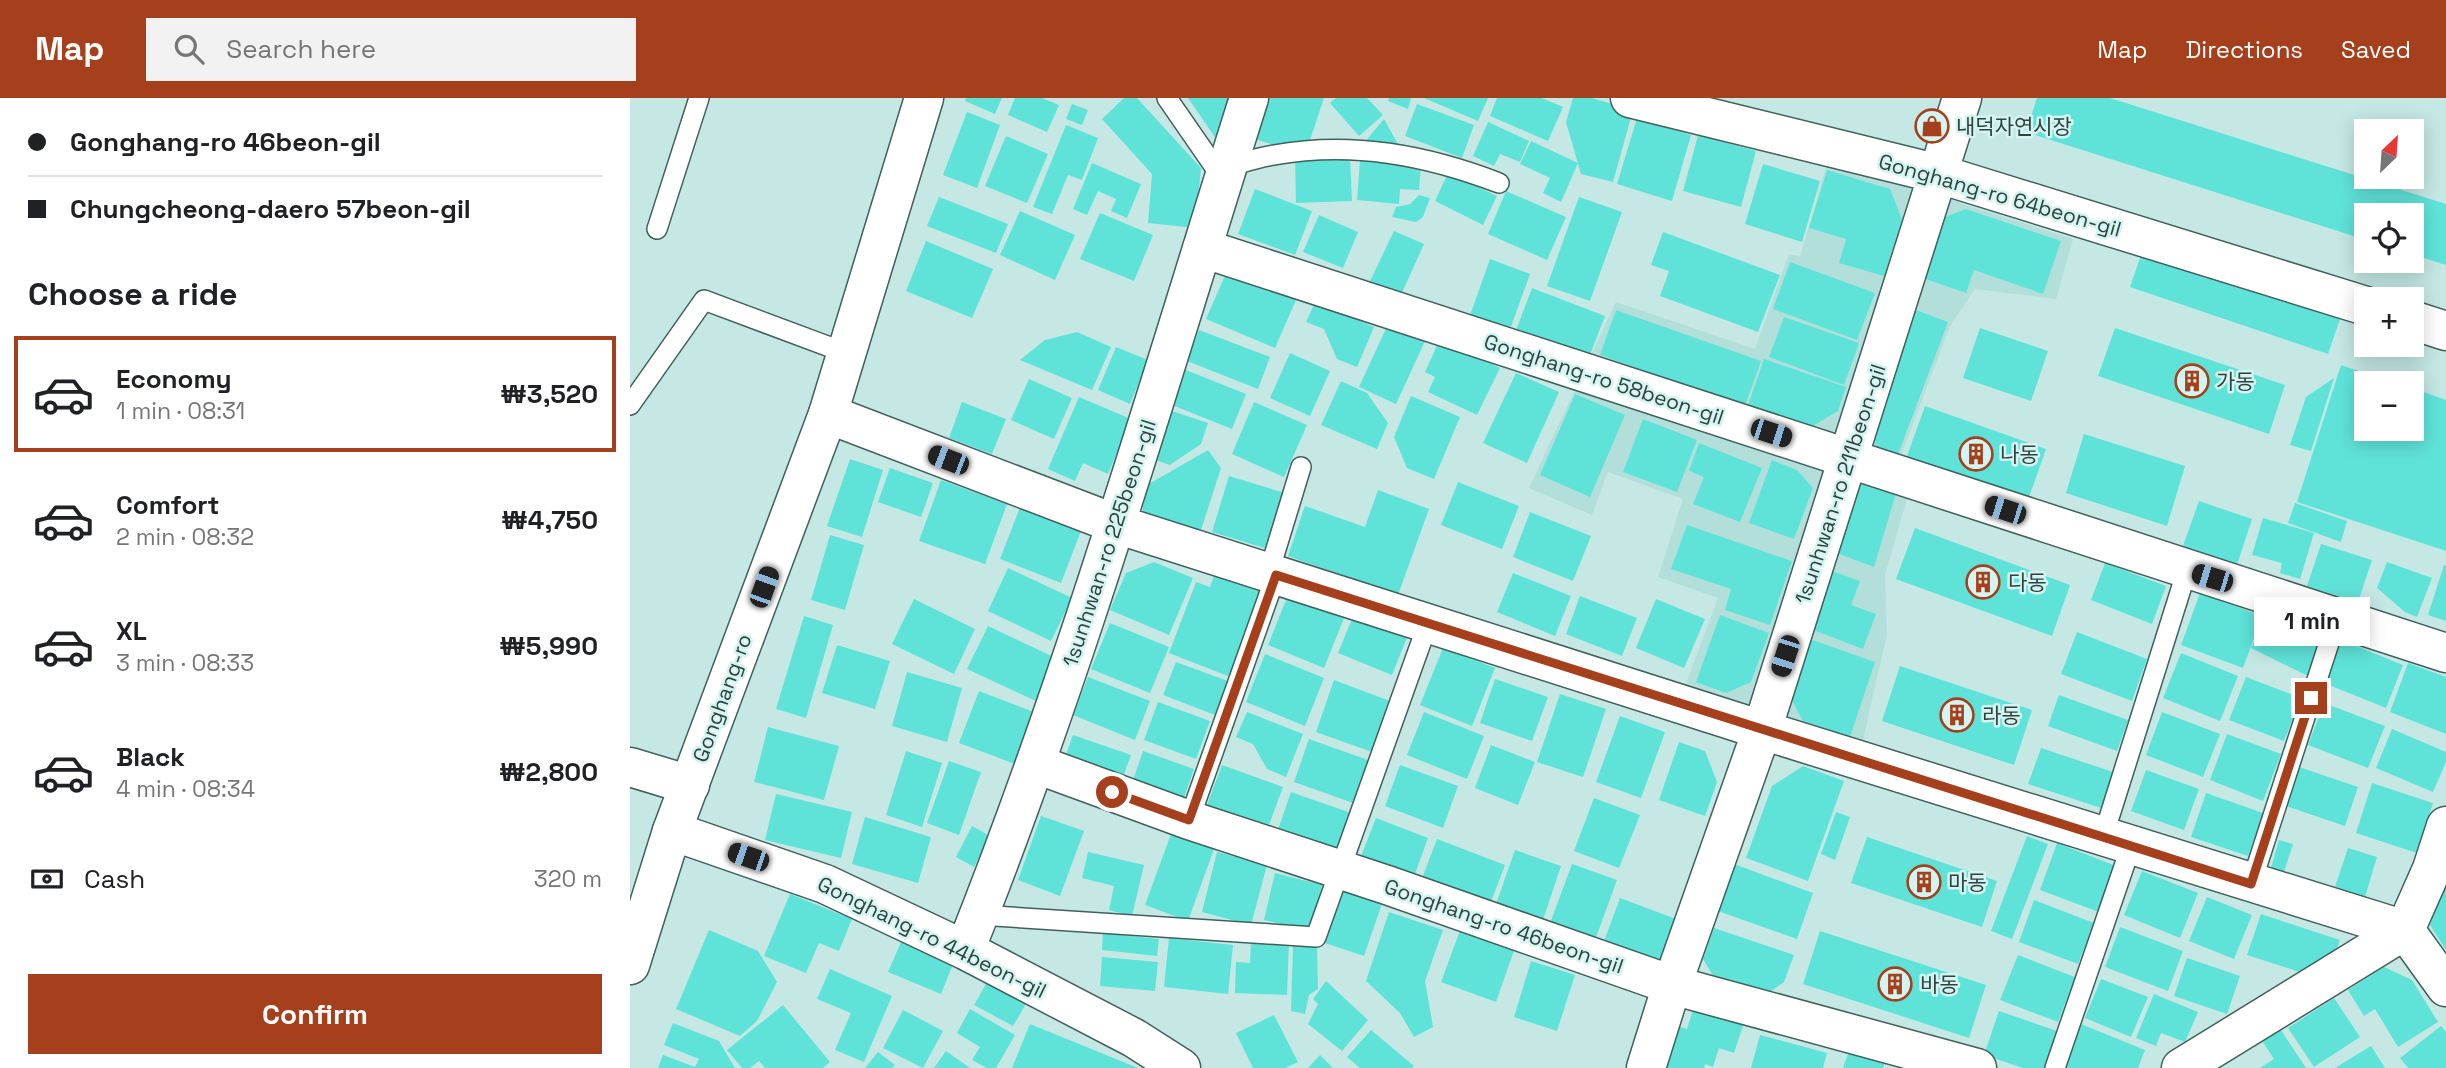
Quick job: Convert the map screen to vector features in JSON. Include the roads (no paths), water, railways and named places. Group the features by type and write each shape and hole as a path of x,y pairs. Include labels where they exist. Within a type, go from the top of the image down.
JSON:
{"street":[{"name":"Gonghang-ro","path":"630,965 672,831 828,414 924,98"},
{"name":"1sunhwan-ro 225beon-gil","path":"965,950 1036,764 1116,524 1249,98"},
{"name":"Gonghang-ro 64beon-gil","path":"1630,98 1939,174 2354,302"},
{"name":"1sunhwan-ro 211beon-gil","path":"1646,1068 1672,985 1762,730 1962,98"},
{"name":"Gonghang-ro 58beon-gil","path":"1202,248 2446,653"},
{"path":"2424,324 2446,331"},
{"path":"828,414 1116,524 1762,730 2405,930 2446,987"},
{"name":"Gonghang-ro 46beon-gil","path":"1036,764 1189,820 1339,869 1672,985 1977,1068"},
{"path":"630,767 690,785"},
{"path":"2181,1068 2405,930 2432,869 2446,826"},
{"name":"Gonghang-ro 44beon-gil","path":"672,831 825,884 965,950 1135,1038 1181,1068"}],"lane":[{"path":"657,229 699,98"},
{"path":"1167,98 1225,173 1273,155 1335,149 1403,154 1463,169 1499,183"},
{"path":"630,405 704,300 846,353"},
{"path":"1189,820 1272,574 1301,467"},
{"path":"2055,1068 2187,570"},
{"path":"2251,884 2337,618"},
{"path":"979,915 1316,937 1428,624"}],"place":[{"name":"내덕자연시장","path":"1932,126"},
{"name":"가동","path":"2192,381"},
{"name":"나동","path":"1976,454"},
{"name":"다동","path":"1983,582"},
{"name":"라동","path":"1957,715"},
{"name":"마동","path":"1924,882"},
{"name":"바동","path":"1895,984"}]}
